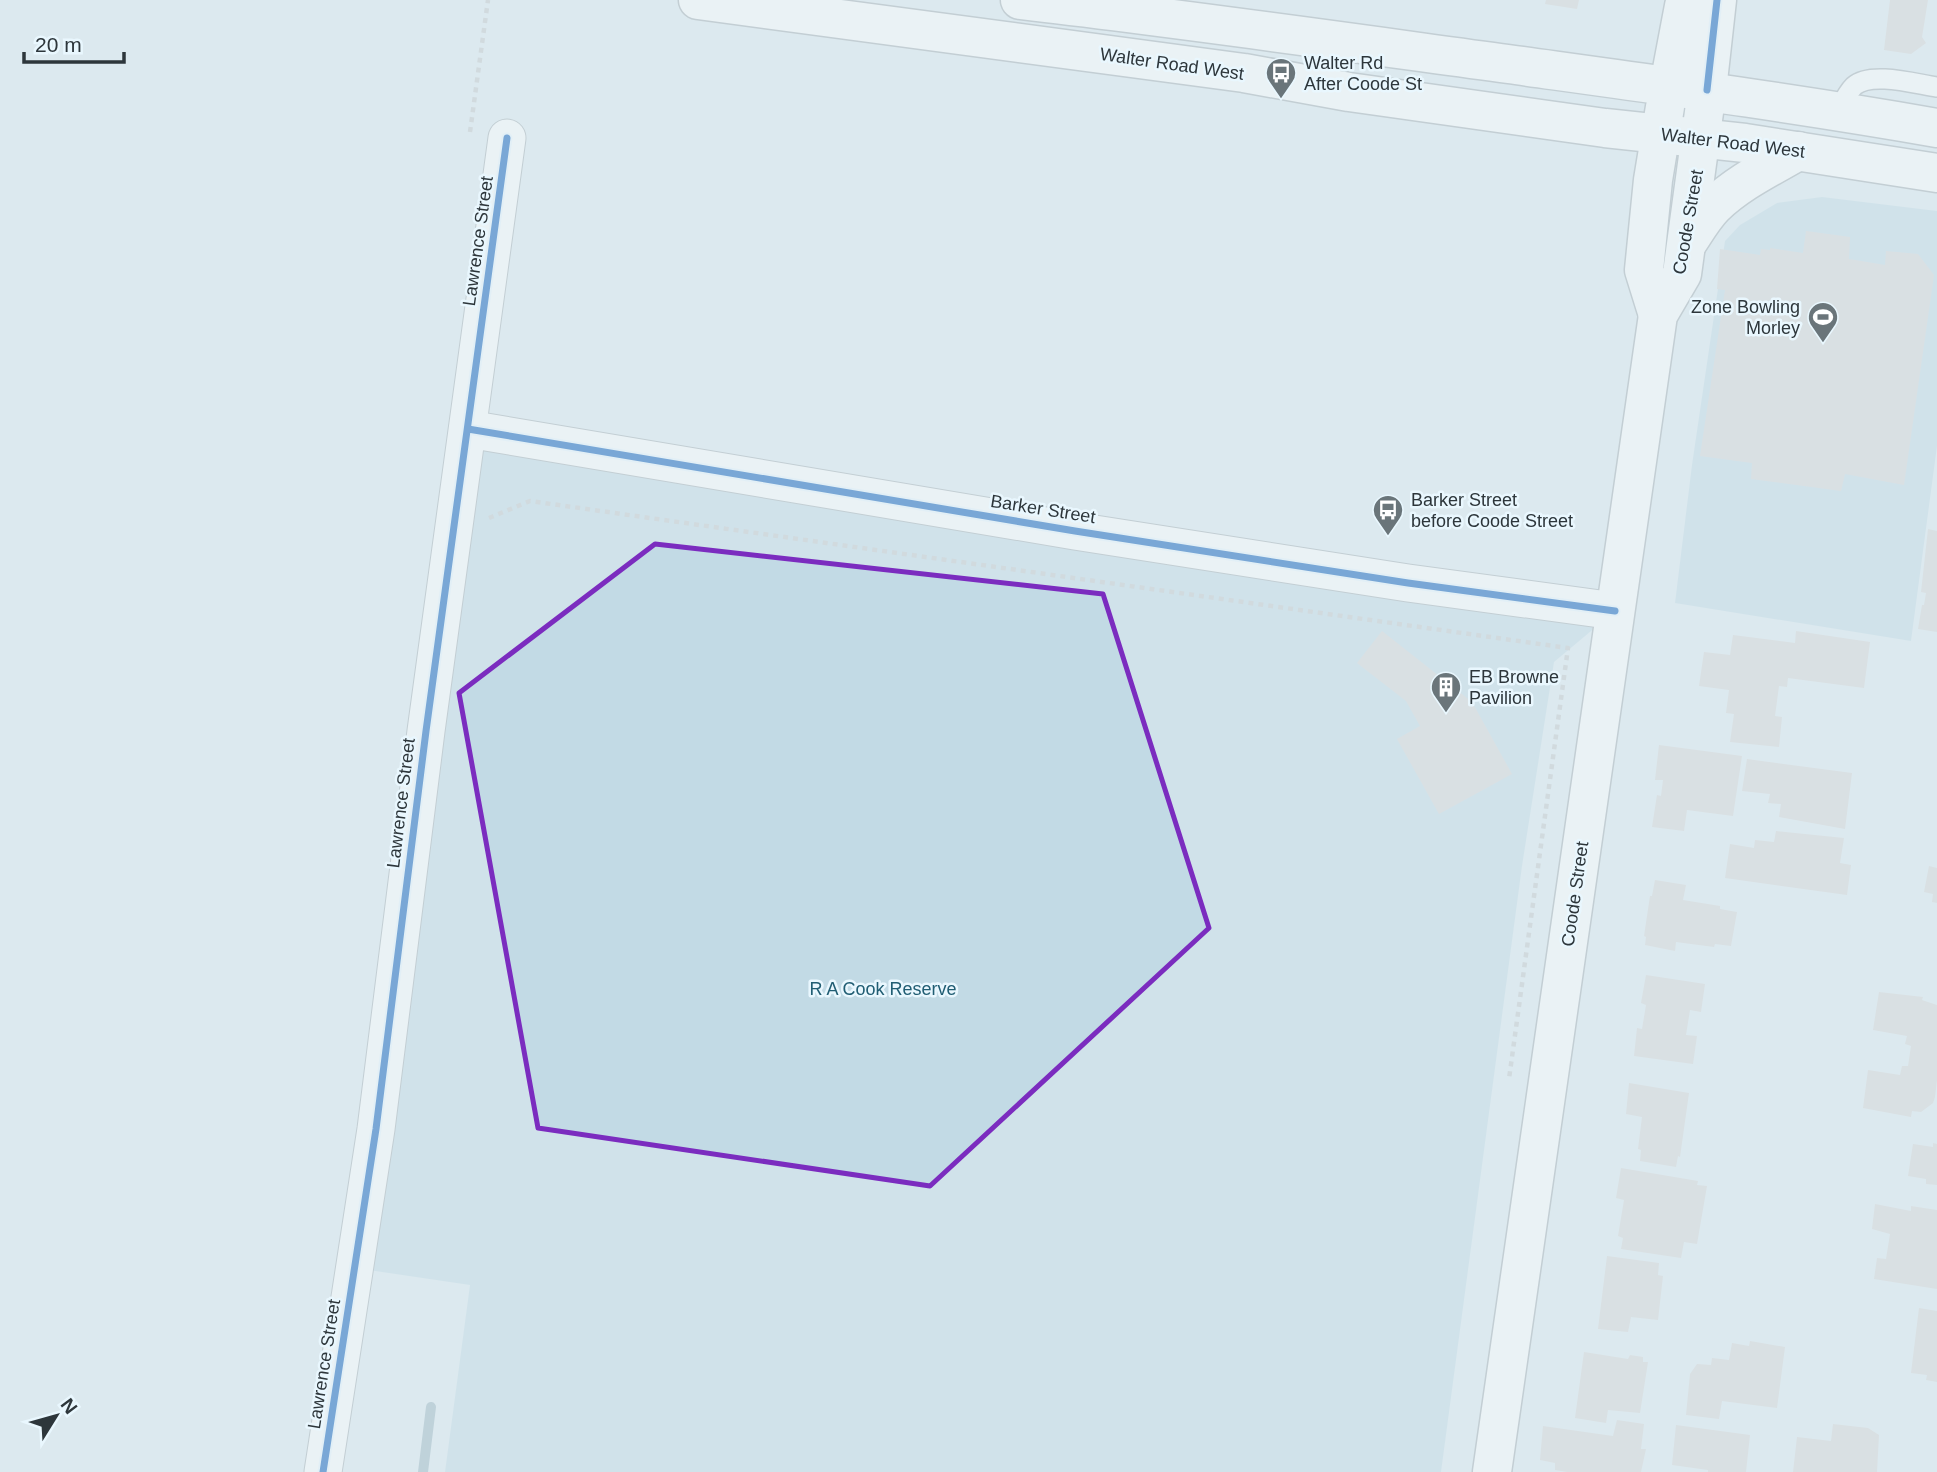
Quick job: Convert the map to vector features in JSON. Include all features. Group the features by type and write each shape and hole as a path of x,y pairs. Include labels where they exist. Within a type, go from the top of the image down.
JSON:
{"main road":[{"name":"Walter Road West","path":"698,0 1244,73 1349,92 1605,128 1702,137 1937,173"},
{"path":"1020,0 1174,9 1839,110 1937,128"},
{"name":"Coode Street","path":"1658,315 1644,270 1653,180 1687,0"},
{"name":"Coode Street","path":"1492,1472 1658,315 1682,274 1702,137 1717,0"},
{"path":"1687,244 1719,202 1746,180 1798,152"}],"street":[{"name":"Lawrence Street","path":"323,1472 376,1129 424,745 507,138"},
{"name":"Barker Street","path":"468,429 1088,533 1408,583 1615,611"}],"lane":[{"path":"1839,110 1855,85 1865,80 1876,78 1937,88"}],"path":[{"path":"456,513 489,519 530,501 1568,648"}],"highlighted area":[{"path":"655,544 1103,594 1209,928 930,1186 538,1128 459,693"}],"green space":[{"name":"Zone Bowling Morley","path":"1822,197 1937,211 1937,446 1911,641 1675,603 1725,241 1740,225 1777,203"},
{"name":"R A Cook Reserve","path":"468,429 1615,611 1554,662 1522,866 1441,1472 445,1472 470,1285 355,1268"}],"building":[{"path":"1546,0 1579,0 1577,9 1545,4"},
{"path":"1890,0 1928,0 1922,37 1926,43 1911,54 1884,50"},
{"path":"1806,231 1850,237 1849,259 1885,265 1886,251 1918,254 1934,275 1904,485 1845,474 1841,491 1751,479 1752,463 1700,456 1725,290 1717,289 1720,249 1760,255 1761,249 1770,248 1803,253"},
{"path":"1928,529 1937,531 1937,632 1918,629 1926,593 1921,592"},
{"name":"EB Browne Pavilion","path":"1382,631 1472,702 1512,774 1439,814 1397,739 1420,726 1406,701 1357,663"},
{"path":"1796,631 1870,642 1864,688 1788,678 1787,687 1779,686 1775,716 1782,717 1779,747 1730,742 1734,714 1726,713 1729,690 1699,686 1704,652 1730,655 1733,635 1795,643"},
{"path":"1659,745 1742,756 1733,816 1687,810 1684,831 1652,827 1657,795 1661,796 1663,780 1655,780"},
{"path":"1747,759 1852,773 1845,829 1779,817 1781,804 1768,803 1770,794 1742,791"},
{"path":"1776,831 1844,838 1840,863 1851,865 1847,895 1725,878 1730,844 1754,848 1755,840 1774,842"},
{"path":"1929,866 1937,868 1937,903 1932,902 1933,894 1924,892"},
{"path":"1655,880 1686,885 1683,900 1720,906 1720,909 1737,912 1731,946 1715,944 1714,947 1676,942 1675,951 1645,945 1650,896"},
{"path":"1646,975 1705,984 1701,1012 1690,1010 1686,1035 1697,1036 1693,1064 1634,1056 1637,1028 1642,1029 1646,1005 1641,1003"},
{"path":"1879,992 1923,997 1922,1000 1937,1005 1935,1097 1933,1103 1921,1112 1912,1111 1911,1117 1863,1108 1868,1070 1900,1075 1902,1066 1908,1066 1911,1046 1905,1044 1907,1036 1873,1030"},
{"path":"1629,1083 1689,1093 1680,1157 1678,1156 1676,1167 1640,1161 1641,1150 1638,1149 1642,1117 1626,1114"},
{"path":"1933,1143 1937,1144 1937,1185 1926,1184 1926,1179 1908,1176 1913,1144 1933,1147"},
{"path":"1621,1168 1698,1181 1697,1185 1707,1186 1697,1244 1684,1242 1681,1258 1621,1249 1623,1238 1618,1236 1624,1200 1616,1198"},
{"path":"1875,1204 1911,1211 1911,1206 1937,1210 1937,1289 1874,1279 1877,1258 1886,1259 1890,1234 1872,1229"},
{"path":"1607,1256 1659,1263 1658,1275 1663,1276 1658,1320 1631,1317 1628,1332 1598,1329"},
{"path":"1919,1308 1937,1311 1937,1382 1926,1380 1927,1375 1911,1373"},
{"path":"1750,1341 1785,1347 1777,1408 1722,1401 1719,1419 1686,1415 1690,1374 1697,1364 1711,1365 1712,1358 1729,1360 1732,1343 1749,1346"},
{"path":"1584,1352 1628,1359 1630,1355 1643,1357 1643,1362 1648,1362 1640,1413 1608,1410 1606,1423 1575,1418"},
{"path":"1617,1420 1644,1424 1641,1449 1646,1449 1641,1472 1567,1472 1555,1470 1555,1463 1540,1460 1543,1426 1613,1436"},
{"path":"1833,1424 1868,1428 1879,1435 1877,1472 1793,1472 1797,1437 1831,1441"},
{"path":"1676,1425 1750,1435 1746,1472 1708,1472 1672,1465"}],"waterway":[{"path":"423,1472 431,1407"}],"cycle path":[{"path":"1707,90 1717,0"},
{"path":"323,1472 376,1129 426,731 507,138"},
{"path":"468,429 1075,531 1408,583 1615,611"}],"place":[{"name":"Walter Rd After Coode St","path":"1281,100"},
{"name":"Zone Bowling Morley","path":"1823,344"},
{"name":"Barker Street before Coode Street","path":"1388,537"},
{"name":"EB Browne Pavilion","path":"1446,714"}]}
